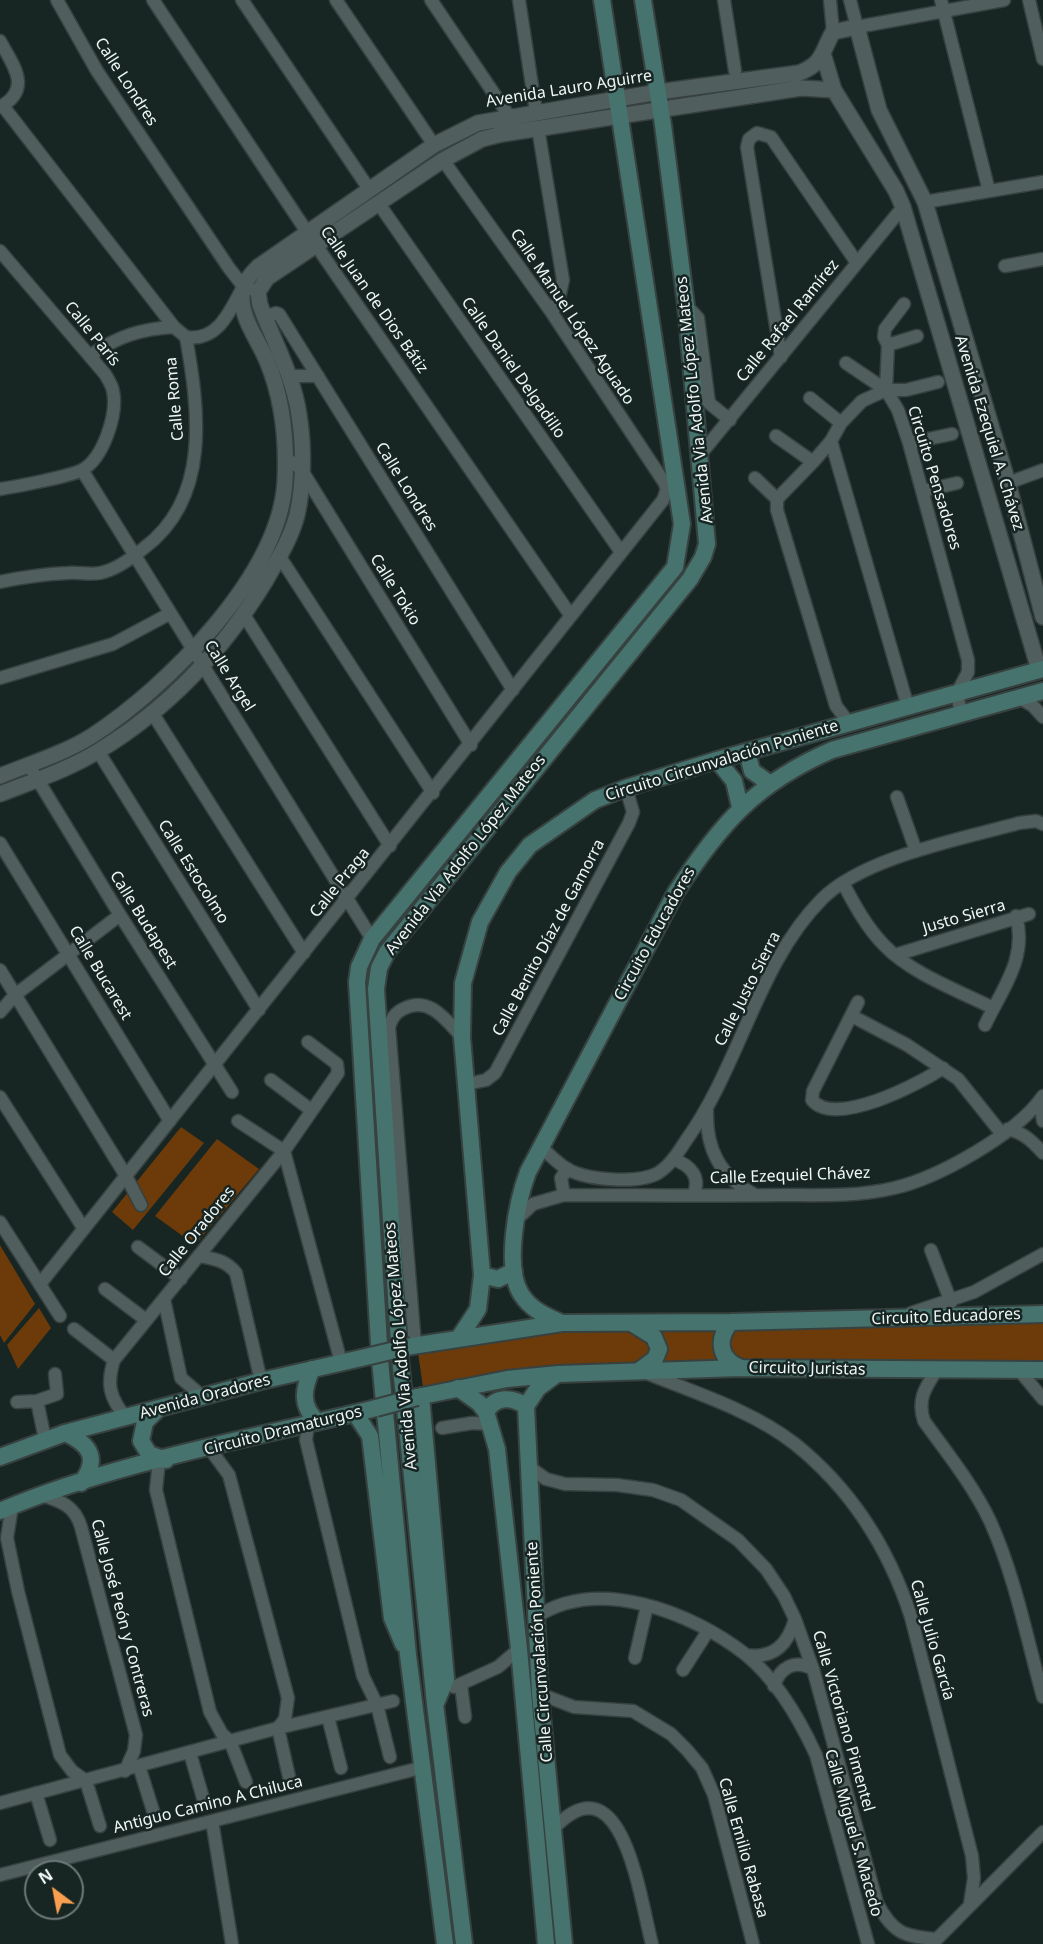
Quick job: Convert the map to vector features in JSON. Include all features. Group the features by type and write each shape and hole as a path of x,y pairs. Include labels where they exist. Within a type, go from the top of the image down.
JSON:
{"main road":[{"name":"Avenida Via Adolfo López Mateos","path":"444,1944 424,1767 408,1655 380,1360 357,996 359,967 372,939 675,567 682,524 671,492 621,118 602,0"},
{"name":"Avenida Via Adolfo López Mateos","path":"464,1944 435,1704 400,1358 376,1021 376,989 379,968 392,946 690,579 703,557 707,544 686,305 661,111 643,0"},
{"name":"Circuito Circunvalación Poniente","path":"459,1338 478,1309 482,1275 462,1037 463,983 480,922 508,872 530,844 595,800 626,788 717,760 1041,670"},
{"name":"Circuito Educadores","path":"562,1323 538,1312 528,1303 516,1284 514,1271 516,1220 520,1194 541,1147 676,892 703,850 740,807 769,783 802,763 832,750 1043,691"},
{"path":"747,752 752,771 769,783"},
{"path":"717,760 734,781 740,807"},
{"path":"482,1275 498,1279 514,1271"},
{"name":"Circuito Educadores","path":"414,1346 562,1323 886,1320 1043,1314"},
{"path":"628,1322 647,1330 659,1349 655,1359 640,1370"},
{"path":"731,1322 725,1329 721,1346 727,1360 741,1368"},
{"name":"Avenida Oradores","path":"0,1457 65,1433 261,1381 414,1346"},
{"name":"Circuito Juristas","path":"558,1374 741,1368 1043,1370"},
{"path":"312,1369 304,1396 313,1423"},
{"path":"488,1418 491,1404 503,1399 517,1400 526,1406 538,1388 558,1374"},
{"name":"Circuito Dramaturgos","path":"6,1509 40,1494 162,1460 419,1397 458,1388 558,1374"},
{"path":"458,1388 488,1418"},
{"path":"419,1397 446,1679 435,1704"},
{"name":"Calle Circunvalación Poniente","path":"526,1406 540,1694 564,1944"},
{"path":"158,1410 145,1422 141,1441 149,1454 162,1460"},
{"path":"355,1413 370,1436 392,1618 408,1655"},
{"name":"Calle Circunvalación Poniente","path":"488,1418 499,1467 519,1649 541,1943"},
{"path":"65,1433 83,1443 90,1454 90,1469 81,1483"}],"street":[{"name":"Calle Londres","path":"57,0 97,71 243,286"},
{"name":"Calle Juan de Dios Bátiz","path":"153,0 316,246 571,616"},
{"path":"242,0 369,189"},
{"path":"336,0 434,145"},
{"path":"519,0 536,112"},
{"path":"724,0 735,71"},
{"path":"824,57 833,32 830,0"},
{"path":"850,0 857,27"},
{"path":"833,32 943,5 1004,0"},
{"path":"1029,0 1043,58"},
{"path":"435,3 508,116"},
{"path":"943,5 989,191"},
{"name":"Avenida Ezequiel A. Chávez","path":"857,27 879,110 925,202 1039,588 1043,618"},
{"path":"0,40 16,72 19,84 15,96 1,107"},
{"name":"Avenida Lauro Aguirre","path":"186,337 204,336 222,324 243,286 258,267 434,145 478,123 508,116 799,73 811,68 824,57"},
{"name":"Avenida Ezequiel A. Chávez","path":"824,57 834,90 854,120 903,207 1041,670"},
{"name":"Avenida Lauro Aguirre","path":"258,292 267,278 443,160 482,139 538,128 621,118 801,88 834,90"},
{"name":"Calle Roma","path":"0,582 45,574 100,573 134,556 156,539 172,520 186,497 194,471 195,400 186,337 174,327 1,107"},
{"path":"854,120 869,121 879,110"},
{"path":"538,128 563,280 559,298 552,313"},
{"path":"781,357 747,147 749,139 757,133 771,137 857,263"},
{"name":"Calle Manuel López Aguado","path":"443,160 552,313 671,492"},
{"path":"925,202 1043,182"},
{"name":"Calle Daniel Delgadillo","path":"379,204 621,552"},
{"name":"Calle Rafael Ramírez","path":"699,456 903,207"},
{"name":"Calle París","path":"0,251 91,355 113,390 114,410 109,432 99,452 82,470"},
{"path":"1005,266 1043,259"},
{"path":"0,776 89,737 142,700 194,651 228,608 268,544 281,510 285,457 284,420 276,387 245,314 242,300 243,286 258,292 265,317 290,376 300,418 301,469 297,515 280,557 244,615 204,666 153,714 99,751 0,794"},
{"path":"886,390 888,345 884,337 885,329 904,304"},
{"path":"686,305 698,318 709,403 730,420"},
{"name":"Calle Londres","path":"265,317 279,314 513,690"},
{"path":"91,355 127,334 174,327"},
{"path":"888,345 917,336"},
{"path":"846,363 886,390"},
{"path":"290,376 318,376"},
{"path":"849,723 836,706 777,510 777,499 813,462 831,441 841,423 862,401 886,390 906,390 938,382"},
{"name":"Circuito Pensadores","path":"886,390 898,410 909,443 968,660 968,672 957,693"},
{"path":"810,398 841,423"},
{"path":"909,443 952,434"},
{"path":"776,436 813,462"},
{"path":"831,441 908,707"},
{"name":"Calle Tokio","path":"285,457 301,469 471,745"},
{"path":"0,489 82,470"},
{"name":"Calle Argel","path":"82,470 372,939"},
{"path":"1008,483 1043,470"},
{"path":"756,478 777,499"},
{"path":"923,491 957,483"},
{"name":"Calle Praga","path":"39,1284 671,492"},
{"path":"280,557 433,793"},
{"path":"1018,594 1039,588"},
{"path":"0,678 113,644 170,614"},
{"path":"244,615 390,846"},
{"path":"957,693 961,714"},
{"path":"1020,698 1033,706 1043,717"},
{"path":"153,714 304,953"},
{"name":"Calle Estocolmo","path":"99,751 259,1010"},
{"name":"Calle Budapest","path":"29,764 120,915 232,1092"},
{"name":"Calle Benito Díaz de Gamorra","path":"467,1084 486,1080 495,1073 629,823 633,812 626,788"},
{"path":"897,797 916,851"},
{"name":"Calle Justo Sierra","path":"541,1147 568,1169 592,1177 637,1179 657,1173 673,1159 707,1111 781,955 801,923 823,898 863,872 916,851 1019,823 1041,821"},
{"name":"Calle Bucarest","path":"0,843 170,1121"},
{"path":"843,883 874,933 894,955 940,982 993,1008"},
{"path":"1016,916 1029,914"},
{"path":"0,1012 15,995 68,952 120,915"},
{"name":"Justo Sierra","path":"894,955 1016,916 1020,944 1010,979 985,1025"},
{"path":"0,970 126,1176 141,1205"},
{"path":"858,1002 813,1091 812,1100 819,1108 827,1110 875,1102 922,1082 943,1068"},
{"path":"414,1346 389,1027 400,1011 414,1005 423,1005 436,1010 462,1037"},
{"path":"852,1016 943,1068 969,1091 1005,1131 1030,1139 1043,1153"},
{"name":"Calle Oradores","path":"126,1418 110,1395 108,1383 114,1360 284,1151 339,1068 308,1042"},
{"path":"271,1080 311,1110"},
{"path":"0,1097 84,1229"},
{"path":"1041,1098 1043,1121"},
{"name":"Calle Ezequiel Chávez","path":"516,1220 533,1204 564,1195 834,1195 893,1189 934,1175 972,1155 1005,1131 1041,1098"},
{"name":"Calle Justo Sierra","path":"707,1111 707,1132 712,1153 723,1171 738,1186 756,1196"},
{"path":"238,1121 284,1151 341,1362"},
{"path":"673,1159 687,1166 696,1177 698,1185 693,1195"},
{"path":"564,1195 561,1178 568,1169"},
{"path":"0,1222 60,1316"},
{"path":"138,1247 181,1279"},
{"path":"931,1250 951,1302"},
{"path":"886,1320 951,1302 1043,1254"},
{"path":"200,1256 221,1260 230,1265 236,1273 261,1381"},
{"path":"105,1289 146,1320"},
{"path":"164,1299 181,1378 203,1397"},
{"path":"74,1329 114,1360"},
{"name":"Calle Julio García","path":"640,1370 742,1413 794,1444 835,1482 868,1525 901,1585 911,1617 972,1856 974,1878 970,1904"},
{"path":"1019,1370 1043,1399"},
{"path":"936,1371 923,1391 921,1411 924,1421 973,1490 990,1521 1003,1555 1043,1697"},
{"path":"17,1402 37,1401 57,1394 55,1374"},
{"path":"37,1401 45,1439"},
{"path":"441,1428 488,1418"},
{"path":"313,1423 306,1440 363,1676 377,1705 390,1757"},
{"path":"210,1449 229,1474 288,1698 285,1719 278,1728"},
{"path":"162,1460 156,1490 210,1712 222,1734 230,1741 246,1782"},
{"name":"Calle Victoriano Pimentel","path":"529,1467 546,1479 565,1484 617,1485 653,1490 681,1500 738,1540 766,1569 784,1596 795,1619 813,1669 877,1904 885,1918 907,1940 934,1942"},
{"name":"Calle José Peón y Contreras","path":"40,1494 63,1501 78,1517 136,1735 134,1751 125,1771"},
{"path":"0,1523 6,1509"},
{"path":"6,1509 7,1538 18,1591 60,1755 72,1771 86,1781 100,1826"},
{"name":"Calle Miguel S. Macedo","path":"536,1617 552,1607 582,1599 612,1600 647,1606 708,1631 746,1655 774,1686 808,1736 816,1755 868,1944"},
{"path":"635,1658 647,1606"},
{"path":"746,1655 759,1657 784,1646 791,1636 795,1619"},
{"path":"683,1670 708,1631"},
{"path":"465,1717 458,1686 498,1667 519,1649"},
{"path":"774,1686 777,1677 791,1665 800,1664 813,1669"},
{"name":"Calle Emilio Rabasa","path":"540,1694 574,1707 633,1712 671,1734 687,1749 702,1768 714,1795 753,1944"},
{"path":"0,1803 278,1728 393,1701"},
{"path":"328,1717 341,1768"},
{"path":"278,1728 290,1781"},
{"path":"190,1753 205,1805"},
{"path":"139,1766 154,1814"},
{"name":"Antiguo Camino A Chiluca","path":"0,1875 424,1767"},
{"path":"36,1793 50,1840"},
{"path":"554,1828 566,1815 581,1808 596,1807 611,1816 621,1834 629,1858 652,1944"},
{"path":"212,1821 232,1944"},
{"path":"934,1942 1043,1832"}],"shaded area":[{"path":"181,1127 204,1143 133,1230 112,1212"},
{"path":"217,1139 259,1169 195,1245 155,1216"},
{"path":"0,1245 35,1304 4,1343 0,1335"},
{"path":"39,1308 51,1328 18,1369 7,1345"},
{"path":"1043,1309 1043,1367 745,1364 424,1394 417,1346 505,1330"}]}
